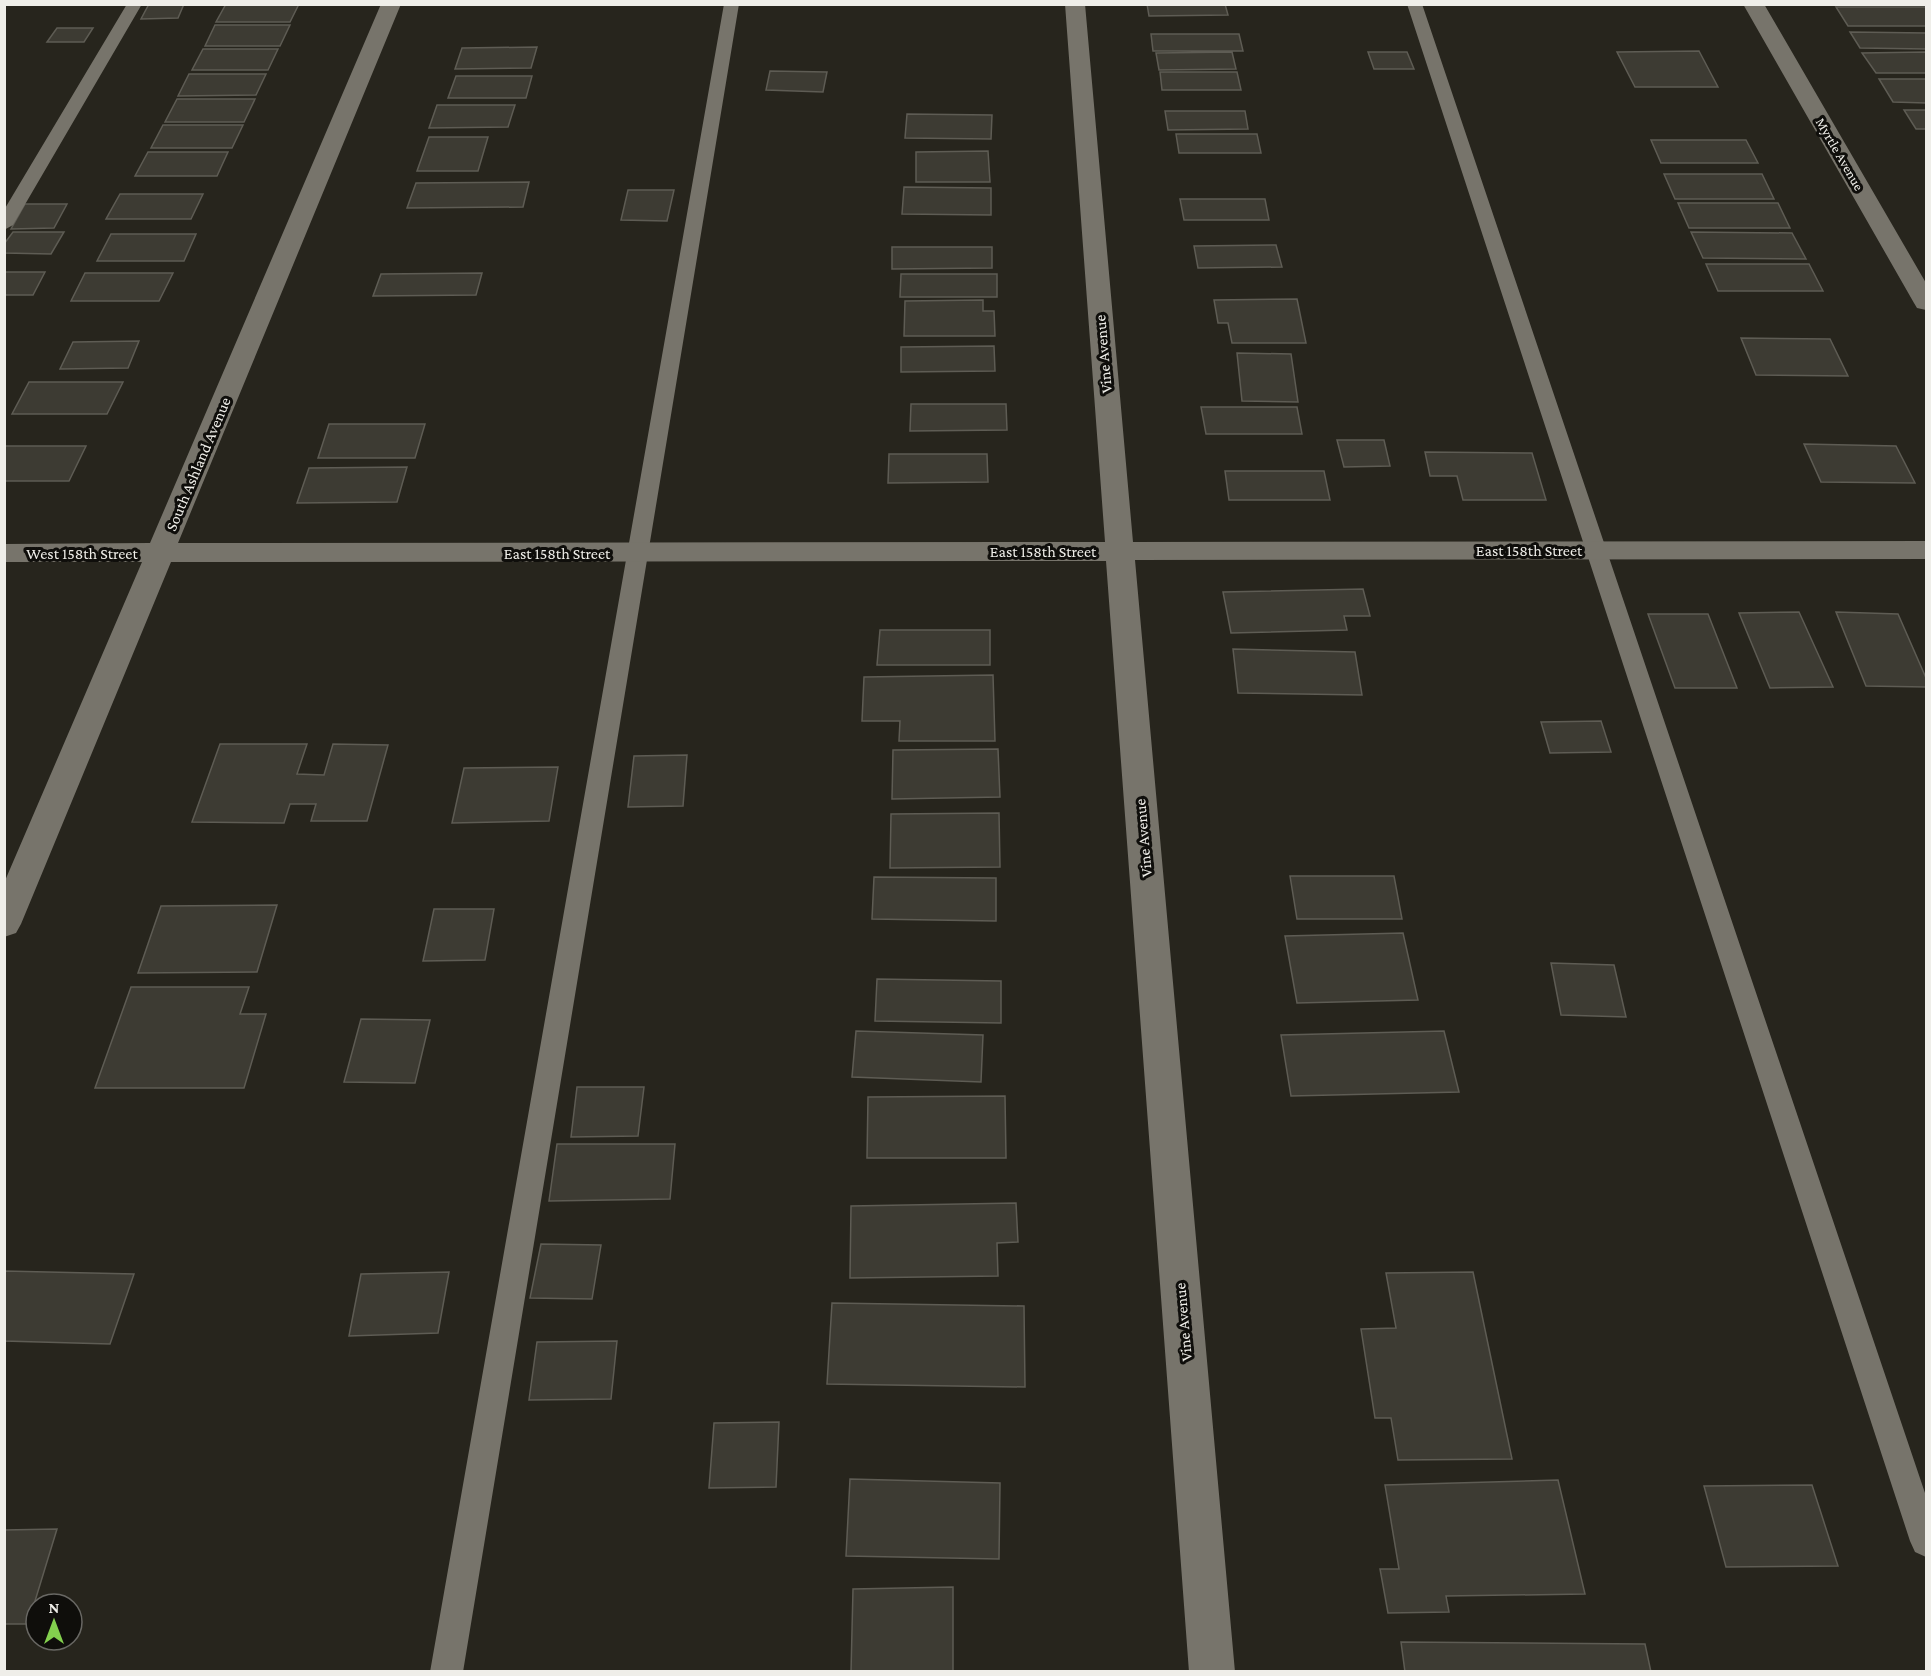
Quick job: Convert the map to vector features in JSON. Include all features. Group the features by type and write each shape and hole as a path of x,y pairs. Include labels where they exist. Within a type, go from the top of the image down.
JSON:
{"street":[{"name":"South Ashland Avenue","path":"4,924 391,4"},
{"name":"Vine Avenue","path":"1075,4 1212,1671"},
{"name":"Myrtle Avenue","path":"1753,4 1926,303"},
{"name":"East 158th Street","path":"160,553 1926,550"},
{"name":"West 158th Street","path":"4,553 160,553"}],"lane":[{"path":"4,225 135,4"},
{"path":"446,1671 732,4"},
{"path":"1414,4 1926,1541"}],"building":[{"path":"149,4 184,4 178,18 141,19"},
{"path":"226,4 299,4 290,22 216,22"},
{"path":"1147,4 1225,4 1228,15 1149,16"},
{"path":"1836,7 1926,7 1926,26 1848,26"},
{"path":"215,25 290,25 280,46 205,46"},
{"path":"57,28 93,28 84,42 47,42"},
{"path":"1850,32 1926,33 1926,49 1860,48"},
{"path":"1151,34 1239,34 1243,51 1153,51"},
{"path":"537,47 531,68 455,69 462,48"},
{"path":"203,49 278,49 268,70 192,70"},
{"path":"1699,51 1718,87 1635,87 1617,52"},
{"path":"1232,52 1236,69 1159,70 1156,53"},
{"path":"1368,52 1407,52 1414,69 1374,69"},
{"path":"1926,52 1926,73 1876,73 1862,53"},
{"path":"770,71 827,72 823,92 766,90"},
{"path":"1160,72 1237,72 1241,90 1162,90"},
{"path":"189,74 266,74 256,95 178,96"},
{"path":"456,76 532,76 526,98 448,98"},
{"path":"1879,79 1926,79 1926,103 1893,102"},
{"path":"177,99 255,99 244,122 165,122"},
{"path":"437,105 515,105 508,127 429,128"},
{"path":"1904,110 1926,110 1926,129 1916,129"},
{"path":"1165,111 1245,111 1248,129 1168,130"},
{"path":"907,114 992,115 991,139 905,138"},
{"path":"163,125 243,125 232,148 151,148"},
{"path":"1176,134 1257,134 1261,153 1179,153"},
{"path":"429,137 488,137 478,171 417,171"},
{"path":"1651,140 1746,140 1758,163 1661,163"},
{"path":"988,151 990,182 916,182 916,152"},
{"path":"148,152 228,152 217,176 135,176"},
{"path":"1664,174 1762,174 1774,199 1675,199"},
{"path":"529,182 523,207 407,208 416,183"},
{"path":"904,187 991,188 991,215 902,214"},
{"path":"628,190 674,190 667,221 621,220"},
{"path":"120,194 203,194 191,219 106,219"},
{"path":"1180,199 1265,199 1269,220 1184,220"},
{"path":"1678,203 1778,203 1790,228 1689,228"},
{"path":"25,204 67,204 54,228 11,229"},
{"path":"13,232 64,232 51,254 4,253 4,244"},
{"path":"1691,232 1792,233 1806,259 1703,258"},
{"path":"111,234 196,234 184,261 97,261"},
{"path":"1276,245 1282,267 1198,268 1194,246"},
{"path":"892,247 992,247 992,268 892,269"},
{"path":"1706,264 1809,264 1823,291 1718,291"},
{"path":"4,272 45,272 33,295 4,295"},
{"path":"85,273 173,273 159,301 71,301"},
{"path":"482,273 476,295 373,296 381,274"},
{"path":"901,274 997,274 997,297 900,297"},
{"path":"1297,299 1306,343 1232,343 1228,323 1218,323 1214,300"},
{"path":"983,300 983,311 994,311 995,336 904,336 905,301"},
{"path":"1741,338 1830,339 1848,376 1756,375"},
{"path":"139,341 128,368 60,369 73,342"},
{"path":"994,346 995,371 901,372 901,347"},
{"path":"1237,353 1291,354 1298,402 1242,401"},
{"path":"29,382 123,382 107,414 12,414"},
{"path":"911,404 1006,404 1007,430 910,431"},
{"path":"1201,407 1297,407 1302,434 1206,434"},
{"path":"329,424 425,424 415,458 318,458"},
{"path":"1337,440 1384,440 1390,466 1344,467"},
{"path":"1804,444 1896,446 1915,483 1821,482"},
{"path":"4,446 86,446 69,481 4,481"},
{"path":"1425,452 1532,453 1546,500 1463,500 1457,476 1430,476"},
{"path":"889,454 987,454 988,482 888,483"},
{"path":"407,467 397,502 297,503 309,468"},
{"path":"1225,471 1324,471 1330,500 1229,500"},
{"path":"1363,589 1370,616 1344,616 1347,630 1231,633 1223,592"},
{"path":"1799,612 1833,687 1770,688 1739,613"},
{"path":"1836,612 1898,614 1926,678 1926,687 1866,686"},
{"path":"1648,614 1708,614 1737,688 1675,688"},
{"path":"880,630 990,630 990,665 877,665"},
{"path":"1233,649 1355,652 1362,695 1238,693"},
{"path":"993,675 995,741 899,741 900,721 862,721 864,677"},
{"path":"1601,721 1611,752 1550,753 1541,722"},
{"path":"220,744 307,744 297,774 324,775 333,744 388,745 367,821 311,821 316,804 290,804 284,823 192,822"},
{"path":"998,749 1000,797 892,799 893,750"},
{"path":"687,755 683,806 628,807 634,756"},
{"path":"558,767 549,821 452,823 464,768"},
{"path":"999,813 1000,867 890,868 891,814"},
{"path":"1290,876 1394,876 1402,919 1297,919"},
{"path":"874,877 996,878 996,921 872,919"},
{"path":"277,905 257,972 138,973 161,906"},
{"path":"434,909 494,909 485,960 423,961"},
{"path":"1403,933 1418,1000 1297,1003 1285,936"},
{"path":"1551,963 1614,965 1626,1017 1561,1015"},
{"path":"877,979 1001,981 1001,1023 875,1021"},
{"path":"131,987 249,987 240,1014 266,1014 244,1088 95,1088"},
{"path":"361,1019 430,1020 415,1083 344,1082"},
{"path":"856,1031 983,1035 981,1082 852,1077"},
{"path":"1444,1031 1459,1092 1291,1096 1281,1035"},
{"path":"577,1087 644,1087 638,1136 571,1137"},
{"path":"1005,1096 1006,1158 867,1158 868,1097"},
{"path":"557,1144 675,1144 670,1199 549,1201"},
{"path":"1016,1203 1018,1242 997,1243 998,1276 850,1278 851,1206"},
{"path":"541,1244 601,1245 592,1299 530,1298"},
{"path":"4,1271 134,1274 110,1344 4,1341"},
{"path":"449,1272 438,1333 349,1336 361,1274"},
{"path":"1473,1272 1512,1459 1398,1460 1391,1418 1375,1418 1361,1329 1396,1328 1386,1273"},
{"path":"832,1303 1024,1306 1025,1387 827,1384"},
{"path":"617,1341 611,1399 529,1400 537,1342"},
{"path":"779,1422 776,1487 709,1488 714,1423"},
{"path":"850,1479 1000,1483 999,1559 846,1556"},
{"path":"1558,1480 1585,1594 1446,1596 1449,1612 1388,1613 1380,1569 1399,1569 1385,1485"},
{"path":"1812,1485 1838,1566 1726,1567 1704,1486"},
{"path":"57,1529 38,1592 24,1592 24,1624 4,1624 4,1530"},
{"path":"953,1587 953,1672 851,1672 853,1589"},
{"path":"1401,1642 1645,1644 1651,1672 1405,1672"}]}
